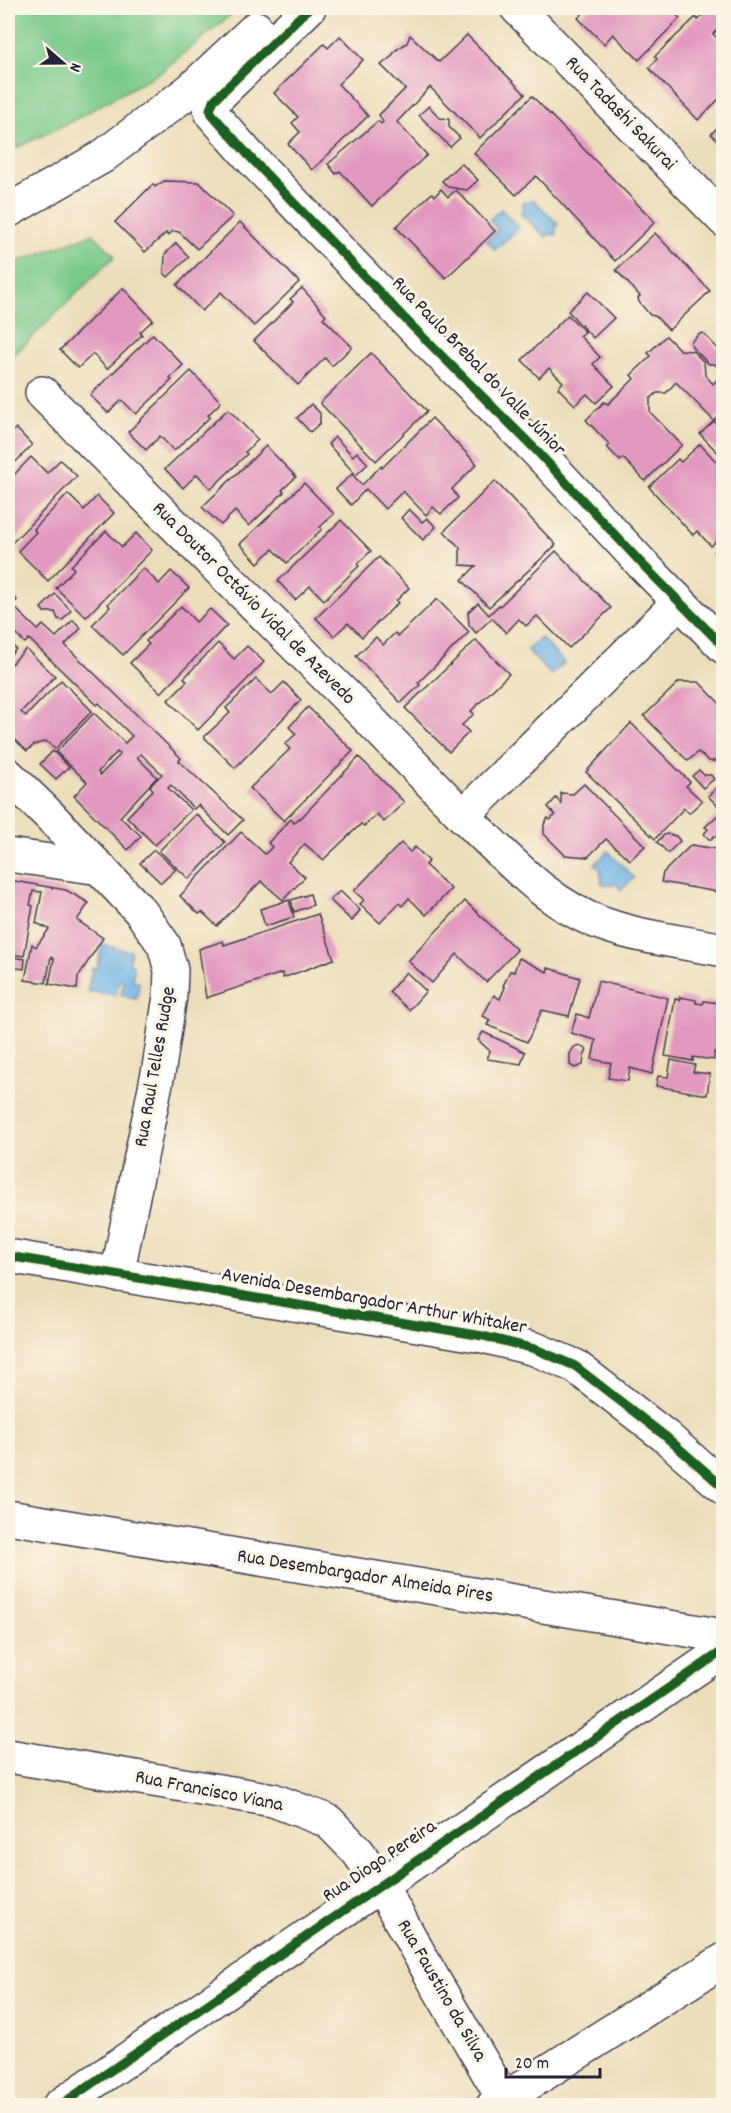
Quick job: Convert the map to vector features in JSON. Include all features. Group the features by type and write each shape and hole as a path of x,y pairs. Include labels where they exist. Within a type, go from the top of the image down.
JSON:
{"street":[{"path":"8,211 102,157 189,92 276,8"},
{"name":"Rua Paulo Brebal do Valle Júnior","path":"309,8 214,100 210,109 249,156 723,647"},
{"name":"Rua Tadashi Sakurai","path":"517,8 723,220"},
{"name":"Rua Doutor Octávio Vidal de Azevedo","path":"42,393 463,816 544,891 578,913 601,924 628,932 723,950"},
{"path":"463,816 679,602"},
{"name":"Rua Raul Telles Rudge","path":"8,775 141,912 164,945 171,970 170,996 159,1068 117,1275"},
{"path":"8,855 100,868"},
{"name":"Avenida Desembargador Arthur Whitaker","path":"8,1256 483,1336 535,1349 575,1366 665,1436 723,1488"},
{"name":"Rua Desembargador Almeida Pires","path":"8,1517 723,1636"},
{"name":"Rua Diogo Pereira","path":"59,2106 723,1650"},
{"name":"Rua Francisco Viana","path":"8,1756 273,1800 328,1821 358,1851 380,1884"},
{"name":"Rua Faustino da Silva","path":"380,1884 498,2102"},
{"path":"498,2102 723,1960"}],"green space":[{"path":"8,8 239,8 161,72 72,121 8,152"},
{"path":"93,234 115,256 8,361 8,265"}],"water":[{"path":"533,199 558,224 556,235 550,234 546,237 520,213 523,210 523,203"},
{"path":"501,209 519,228 495,250 487,241 498,230 489,220"},
{"path":"541,638 564,663 551,675 527,650"},
{"path":"608,851 634,878 621,890 615,883 612,886 601,882 602,871 595,864"},
{"path":"102,945 131,951 129,963 132,964 134,970 132,980 139,982 137,999 121,996 124,981 119,981 116,995 87,991 92,968 97,969"}],"building":[{"path":"589,8 669,8 680,18 639,60 613,34 604,44 578,18"},
{"path":"710,8 723,8 723,24 713,34 723,44 723,88 721,90 723,95 698,120 649,68 657,59 655,56 696,17 698,20"},
{"path":"410,35 439,62 467,35 525,94 480,138 430,87 397,122 427,155 372,206 340,171 336,174 328,164 378,121 381,124 383,122 379,115 405,89 381,65 407,43"},
{"path":"340,36 363,60 338,84 368,116 312,170 288,144 300,132 292,123 298,117 274,93 324,44 328,48"},
{"path":"532,96 655,222 615,261 536,176 516,195 474,153"},
{"path":"429,106 440,118 449,119 449,127 460,138 450,147 419,115"},
{"path":"723,122 723,146 711,134"},
{"path":"461,163 478,180 467,190 448,187 442,181"},
{"path":"164,181 199,182 233,216 197,249 179,232 173,231 168,236 166,233 145,252 115,222 153,184 155,187"},
{"path":"441,189 448,197 456,190 495,231 446,278 396,227 432,193 435,196"},
{"path":"240,222 299,282 254,326 221,292 202,311 177,285"},
{"path":"655,233 710,291 669,330 655,316 650,315 639,302 640,296 616,270"},
{"path":"176,243 189,257 168,277 164,273 165,254"},
{"path":"123,288 153,320 140,332 142,335 107,369 93,354 78,368 60,350"},
{"path":"302,288 326,315 323,318 352,347 332,366 325,358 298,385 254,341 293,302 290,299"},
{"path":"588,292 614,318 593,338 568,311"},
{"path":"568,315 585,332 580,336 600,357 593,364 614,386 596,403 587,394 575,405 558,388 563,382 549,368 539,378 522,360"},
{"path":"703,333 723,354 721,369 714,364 709,364 692,347 691,342"},
{"path":"153,334 183,365 170,378 172,380 136,414 122,400 108,413 90,395"},
{"path":"666,336 680,350 693,351 704,362 705,375 713,384 720,377 723,381 723,412 714,421 676,382 666,393 657,393 650,399 650,412 682,445 645,481 623,458 620,461 607,447 610,445 586,420 604,402 608,404 634,379 631,375 651,356 648,353"},
{"path":"371,353 427,411 376,461 320,403"},
{"path":"191,371 221,402 208,415 210,417 174,451 160,436 146,450 128,432"},
{"path":"311,404 320,413 320,423 310,432 297,418"},
{"path":"228,409 258,440 211,489 197,474 183,488 165,469"},
{"path":"432,418 477,464 452,489 458,498 441,514 433,507 426,515 403,491 385,509 366,489 351,505 336,489 352,474 362,485"},
{"path":"714,421 723,432 723,452 720,455 700,434"},
{"path":"16,428 32,445 8,470 8,436"},
{"path":"335,437 353,456 357,452 368,464 356,475 328,444"},
{"path":"700,444 723,469 723,474 717,480 723,487 723,535 711,546 697,531 693,535 649,487 678,459 681,462"},
{"path":"266,446 296,477 249,526 235,511 221,525 202,507"},
{"path":"31,457 47,473 60,460 77,476 11,544 8,541 8,481"},
{"path":"495,481 556,545 489,607 462,580 476,566 460,565 460,548 444,531"},
{"path":"304,483 334,514 287,563 273,549 258,563 240,544"},
{"path":"68,494 84,510 97,496 114,513 48,581 18,551 36,532 34,529"},
{"path":"409,509 422,522 427,518 436,527 423,540 401,518"},
{"path":"341,520 371,551 324,600 310,586 295,600 278,581"},
{"path":"106,531 122,547 136,533 152,550 86,617 56,588 74,569 71,566"},
{"path":"723,542 723,561 714,552"},
{"path":"556,551 611,608 569,648 537,616 526,626 519,619 506,633 492,618 476,633 469,625 468,612 478,603 489,615"},
{"path":"379,557 409,588 396,601 398,603 362,637 348,623 334,636 316,618"},
{"path":"143,568 159,584 171,571 189,588 123,655 92,625 110,607 108,604"},
{"path":"8,592 17,600 12,605 38,630 43,625 56,637 73,620 81,628 65,645 181,758 179,761 243,820 228,835 198,805 194,809 171,785 168,788 191,810 155,845 127,817 153,790 150,786 162,774 141,754 137,757 157,777 120,817 141,836 128,850 74,796 87,782 56,752 94,713 125,743 132,736 29,639 25,643 8,626","holes":["117,752 120,755 100,775 98,772"]},
{"path":"55,594 71,610 63,620 58,619 55,612 44,612 41,608"},
{"path":"437,599 469,632 401,703 356,656 376,637 383,645 395,633 398,636"},
{"path":"181,606 196,622 210,609 227,625 161,693 130,663 149,644 146,641"},
{"path":"476,640 509,674 471,711 474,714 462,725 469,732 449,752 405,708"},
{"path":"8,641 16,649 8,658"},
{"path":"218,643 234,659 247,646 264,662 198,730 168,700 187,681 184,678"},
{"path":"26,649 55,676 22,713 26,716 61,680 92,711 55,749 46,741 34,745 27,751 8,733 8,667"},
{"path":"256,679 272,694 284,682 301,700 235,768 204,737 230,713 226,708"},
{"path":"679,682 699,682 723,707 723,757 719,761 709,761 698,752 688,761 644,716"},
{"path":"308,707 353,751 284,821 250,788 290,749 285,744 296,734 289,727"},
{"path":"631,723 690,782 686,786 702,801 689,813 684,808 655,839 586,772"},
{"path":"53,751 69,767 56,779 40,764"},
{"path":"359,757 404,802 384,822 377,814 364,826 361,824 323,860 305,844 288,862 305,877 283,900 261,881 217,926 202,912 199,914 180,896 241,832 265,854 272,847 268,843 291,819 294,823 300,819"},
{"path":"699,770 704,775 711,775 714,779 703,788 692,776"},
{"path":"584,784 645,846 630,860 606,839 588,857 565,855 544,834 544,824 548,818 550,820 555,815 548,807 556,798 561,804 561,793 573,794"},
{"path":"719,786 723,795 722,810 708,796"},
{"path":"196,814 225,842 189,879 159,851"},
{"path":"718,815 723,820 723,829 710,840 704,834 708,829 705,827"},
{"path":"667,834 676,836 680,841 668,853 657,842"},
{"path":"401,843 410,852 415,847 429,861 425,865 451,889 426,915 409,898 402,906 399,903 380,923 360,904 364,900 354,891"},
{"path":"691,845 723,850 723,893 661,882 663,873"},
{"path":"154,850 176,869 161,883 140,863"},
{"path":"8,880 66,890 89,903 77,920 103,938 78,977 77,989 49,984 54,959 51,957 46,983 25,980 32,944 36,947 49,929 36,923 42,892 33,891 30,905 33,906 24,956 8,954"},
{"path":"340,891 360,910 352,921 330,900"},
{"path":"310,894 313,905 294,912 291,900"},
{"path":"289,900 294,917 265,926 260,909"},
{"path":"465,901 517,950 486,982 457,954 432,983 408,961"},
{"path":"318,914 334,959 283,978 282,973 206,998 199,949 223,941 224,945"},
{"path":"12,957 25,959 24,969 10,967"},
{"path":"519,958 547,972 548,968 580,978 569,1016 542,1010 527,1042 487,1025 490,1020 483,1016 494,995 500,999 505,987 503,986 510,971 514,972"},
{"path":"406,972 426,991 409,1010 389,992"},
{"path":"598,981 668,998 652,1074 630,1068 628,1081 608,1078 611,1063 592,1059 596,1040 571,1033 577,1014 589,1018"},
{"path":"680,997 696,1000 696,1003 703,1004 704,1001 719,1003 719,1006 723,1007 723,1056 714,1052 714,1060 693,1057 693,1061 665,1056 675,999 680,1000"},
{"path":"483,1032 525,1052 521,1064 487,1059 490,1051 478,1040"},
{"path":"579,1045 587,1050 583,1065 575,1068 570,1065 570,1054 574,1047"},
{"path":"671,1060 695,1065 693,1072 710,1074 707,1095 656,1086 658,1076 668,1077"}],"cycle path":[{"path":"309,8 214,100 210,109 212,114 249,156 411,325 534,448 644,566 724,647"},
{"path":"8,1256 483,1336 535,1349 575,1366 665,1436 724,1488"},
{"path":"59,2106 724,1650"}]}
